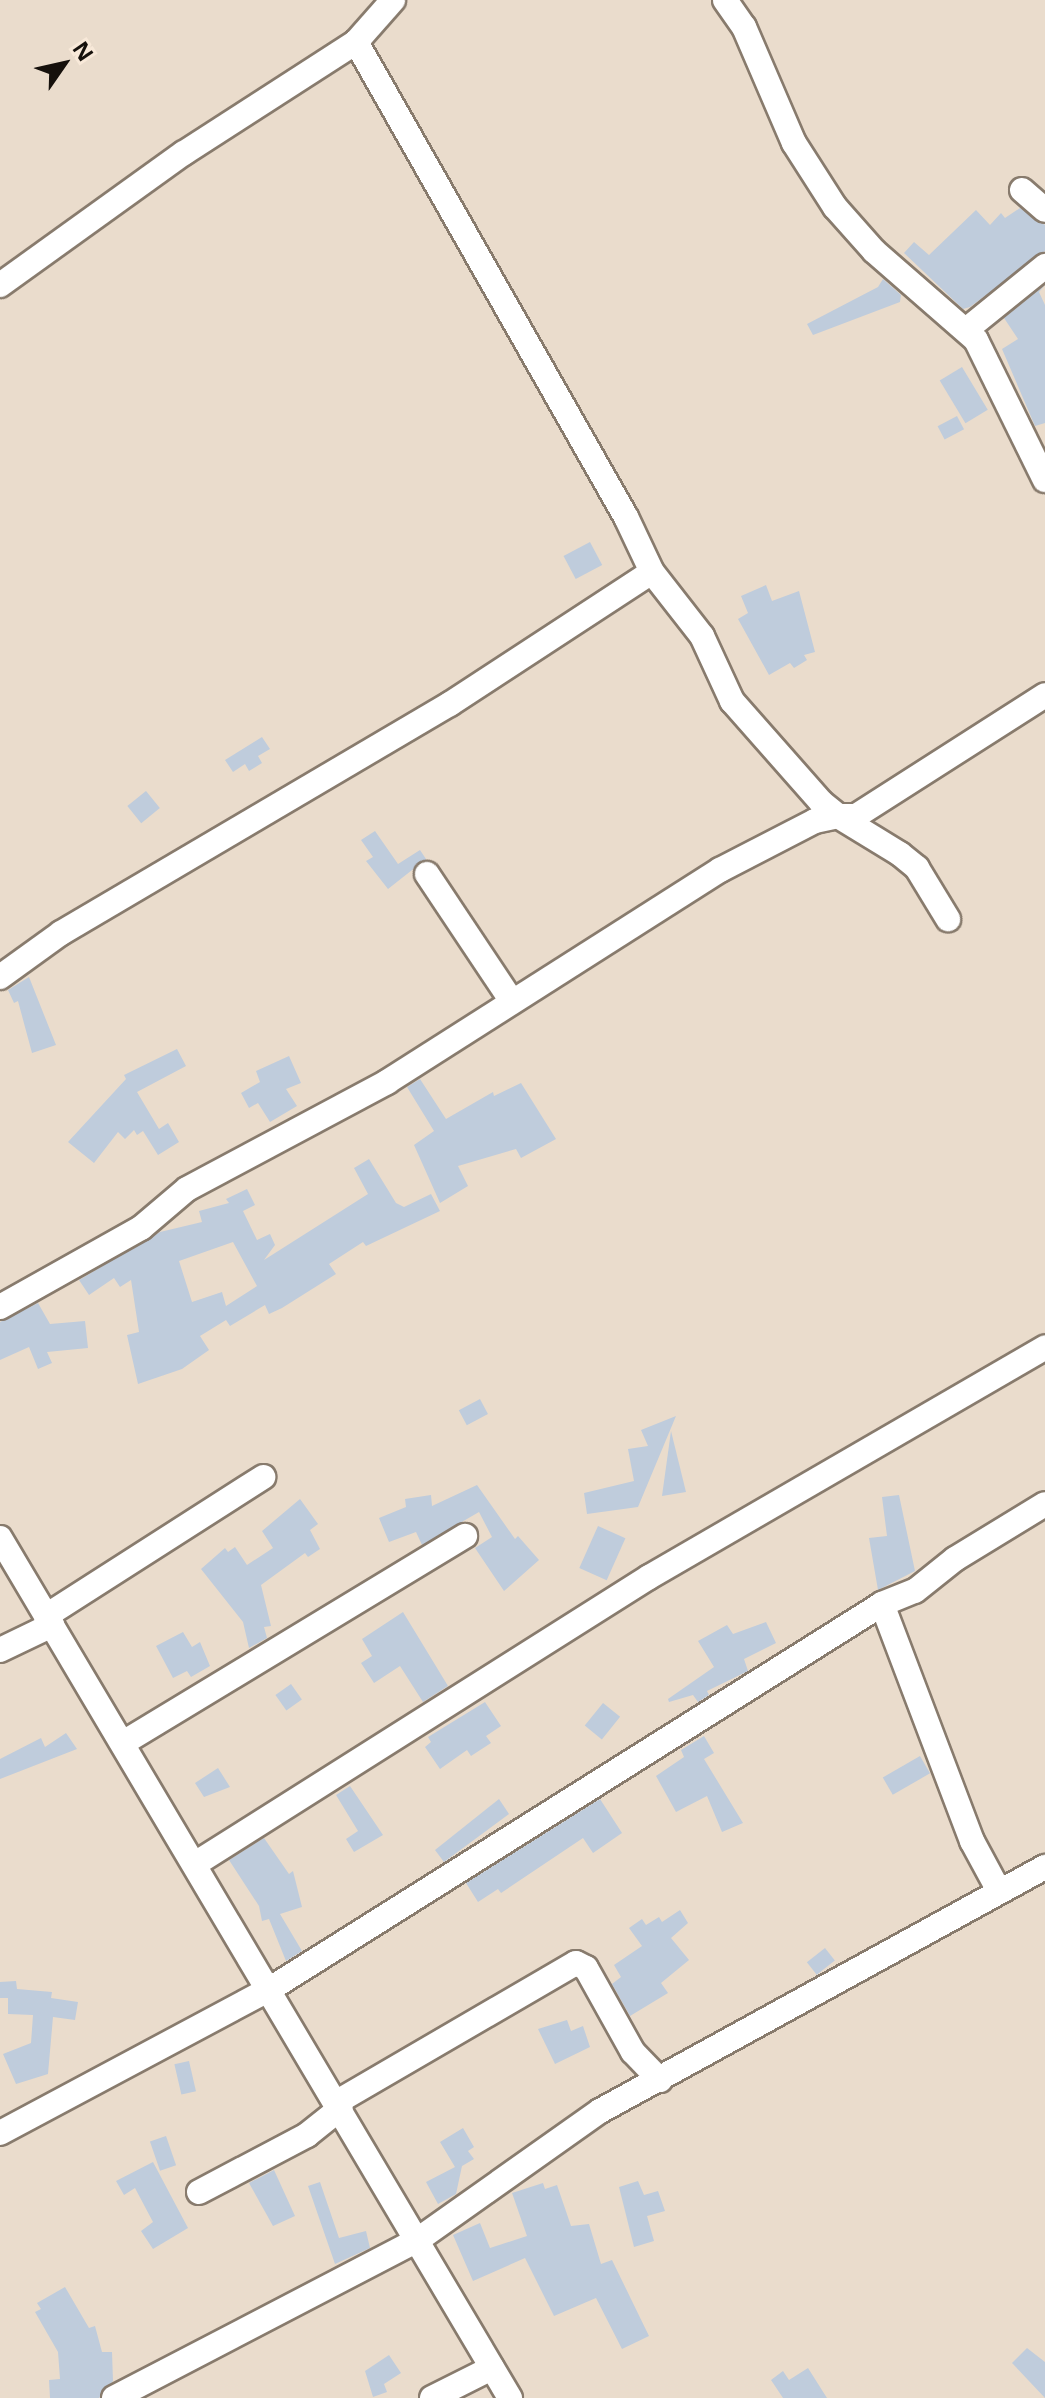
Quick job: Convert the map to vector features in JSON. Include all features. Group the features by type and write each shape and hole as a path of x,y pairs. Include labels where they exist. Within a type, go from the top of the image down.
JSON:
{"street":[{"path":"0,285 184,153 356,42 393,0"},
{"path":"725,0 744,27 794,143 835,207 874,251 966,330 994,371 1045,480"},
{"path":"356,42 613,494 652,572 702,636 740,711 774,754 838,816 917,868 948,919"},
{"path":"1022,190 1045,210"},
{"path":"966,330 1045,266"},
{"path":"0,977 61,933 450,704 652,572"},
{"path":"0,1307 141,1228 187,1189 387,1082 511,1000 720,870 815,821 856,816 1045,695"},
{"path":"427,874 511,1000"},
{"path":"195,1864 649,1577 1045,1347"},
{"path":"0,1650 263,1477"},
{"path":"0,2133 270,1989 882,1604 915,1591 955,1559 1045,1504"},
{"path":"123,1743 465,1536"},
{"path":"0,1538 419,2239 510,2398"},
{"path":"882,1604 972,1841 998,1889"},
{"path":"114,2398 419,2239 600,2111 998,1889 1045,1867"},
{"path":"199,2192 307,2135 339,2105 576,1963 586,1968 633,2052 660,2080"},
{"path":"432,2398 492,2368"}],"building":[{"path":"1020,208 1045,225 1045,251 970,307 963,309 904,253 914,242 929,255 976,210 990,225 1001,213 1005,218"},
{"path":"883,279 901,295 900,302 813,335 807,324 878,287"},
{"path":"1045,285 1039,292 1045,305 1045,423 1035,426 1002,349 1018,339 1004,318"},
{"path":"962,367 988,410 965,423 940,380"},
{"path":"957,416 964,429 945,440 938,426"},
{"path":"590,542 602,565 576,579 564,556"},
{"path":"766,585 772,601 799,591 815,652 804,655 807,660 794,668 790,663 769,675 738,619 748,613 741,596"},
{"path":"262,737 270,749 258,756 262,763 249,771 245,764 233,772 225,760"},
{"path":"146,791 160,808 141,823 127,806"},
{"path":"375,831 398,864 420,850 426,859 388,889 366,861 373,857 361,840"},
{"path":"29,977 56,1045 32,1053 18,1001 14,1003 8,990"},
{"path":"177,1049 186,1066 137,1092 159,1129 168,1123 179,1142 158,1155 143,1131 137,1135 134,1130 125,1139 118,1132 94,1163 68,1142 126,1079 124,1075"},
{"path":"289,1056 301,1083 286,1089 297,1106 270,1122 258,1103 249,1108 241,1093 260,1082 256,1071"},
{"path":"420,1079 446,1119 493,1092 494,1096 521,1083 556,1139 521,1158 516,1149 458,1166 468,1186 440,1203 414,1145 434,1131 407,1087"},
{"path":"369,1159 396,1203 404,1207 431,1194 440,1211 366,1246 363,1242 329,1264 336,1274 282,1308 269,1314 265,1305 230,1326 226,1320 200,1336 209,1350 182,1369 138,1384 127,1335 139,1332 131,1280 120,1287 114,1278 89,1295 79,1280 160,1232 202,1222 199,1211 229,1203 226,1199 247,1189 255,1205 243,1211 257,1240 270,1234 275,1245 264,1260 368,1194 354,1168","holes":["233,1242 257,1286 226,1306 222,1292 192,1302 179,1261"]},
{"path":"38,1303 50,1324 85,1321 88,1348 47,1352 52,1363 38,1369 29,1347 0,1360 0,1322"},
{"path":"480,1399 488,1414 467,1425 459,1410"},
{"path":"676,1416 638,1507 587,1514 584,1493 634,1481 628,1449 648,1446 641,1430"},
{"path":"671,1431 686,1492 662,1496"},
{"path":"477,1485 515,1539 518,1536 539,1560 504,1591 475,1548 492,1537 479,1512 422,1545 416,1532 389,1542 379,1518 406,1507 405,1499 431,1495 432,1506"},
{"path":"899,1495 915,1571 878,1590 869,1538 887,1536 882,1497"},
{"path":"300,1499 318,1524 310,1530 320,1549 308,1557 305,1553 261,1585 271,1626 264,1627 267,1638 249,1648 243,1622 201,1569 225,1548 228,1552 235,1547 247,1565 273,1548 262,1531"},
{"path":"598,1526 625,1538 607,1580 579,1568"},
{"path":"403,1612 448,1686 423,1702 400,1666 374,1683 361,1663 372,1656 362,1639"},
{"path":"766,1622 776,1643 744,1659 748,1671 707,1691 709,1695 698,1702 693,1695 669,1702 668,1699 714,1667 698,1641 727,1625 733,1634"},
{"path":"183,1632 192,1647 200,1642 210,1666 191,1677 187,1671 173,1678 156,1646"},
{"path":"291,1684 302,1700 286,1710 275,1695"},
{"path":"485,1702 501,1726 486,1736 491,1743 471,1756 467,1750 440,1769 425,1747 431,1742 428,1737"},
{"path":"603,1703 620,1717 602,1739 585,1726"},
{"path":"66,1733 77,1749 0,1779 0,1759 41,1738 45,1747"},
{"path":"704,1736 714,1753 704,1759 743,1823 722,1832 707,1796 676,1812 656,1776 684,1757 681,1750"},
{"path":"920,1756 930,1773 893,1795 883,1778"},
{"path":"218,1768 230,1787 204,1797 195,1783"},
{"path":"350,1786 383,1835 354,1852 346,1839 358,1831 336,1795"},
{"path":"499,1799 509,1814 444,1862 435,1850"},
{"path":"600,1799 622,1833 593,1853 583,1838 501,1893 498,1889 478,1902 466,1883"},
{"path":"264,1838 289,1874 293,1871 302,1907 280,1914 302,1951 286,1961 269,1919 262,1921 259,1906 229,1860"},
{"path":"680,1910 688,1923 671,1938 689,1960 661,1983 668,1993 630,2016 612,1984 621,1977 614,1965 642,1946 629,1928 642,1919 646,1925 659,1917 662,1922"},
{"path":"825,1948 835,1961 817,1975 807,1962"},
{"path":"16,1981 17,1989 52,1992 51,1998 78,2002 75,2020 53,2017 48,2074 16,2084 3,2054 31,2043 33,2015 8,2014 8,1998 0,1998 0,1982"},
{"path":"567,2020 571,2031 583,2026 590,2047 555,2064 538,2029"},
{"path":"189,2061 196,2091 181,2095 174,2064"},
{"path":"463,2128 474,2147 468,2151 474,2159 462,2166 456,2194 438,2204 426,2182 455,2167 440,2142"},
{"path":"166,2136 176,2165 160,2171 150,2142"},
{"path":"153,2162 188,2228 153,2249 141,2231 153,2222 135,2188 124,2195 116,2181"},
{"path":"274,2170 295,2216 273,2226 249,2183"},
{"path":"638,2181 644,2195 658,2191 665,2211 647,2216 654,2241 634,2247 619,2187"},
{"path":"320,2182 339,2238 366,2231 370,2248 335,2264 308,2186"},
{"path":"543,2183 545,2189 557,2185 571,2226 589,2224 601,2264 612,2260 649,2336 622,2349 596,2298 554,2316 525,2258 473,2281 453,2235 480,2223 490,2248 527,2236 512,2193"},
{"path":"65,2287 89,2328 95,2326 102,2352 112,2352 113,2381 99,2398 50,2398 49,2380 60,2379 58,2352 35,2312 41,2309 37,2303"},
{"path":"1027,2348 1045,2362 1045,2398 1012,2363"},
{"path":"389,2355 401,2373 384,2384 387,2392 373,2397 365,2371"},
{"path":"808,2368 827,2398 783,2398 771,2380 783,2371 789,2380"}]}
